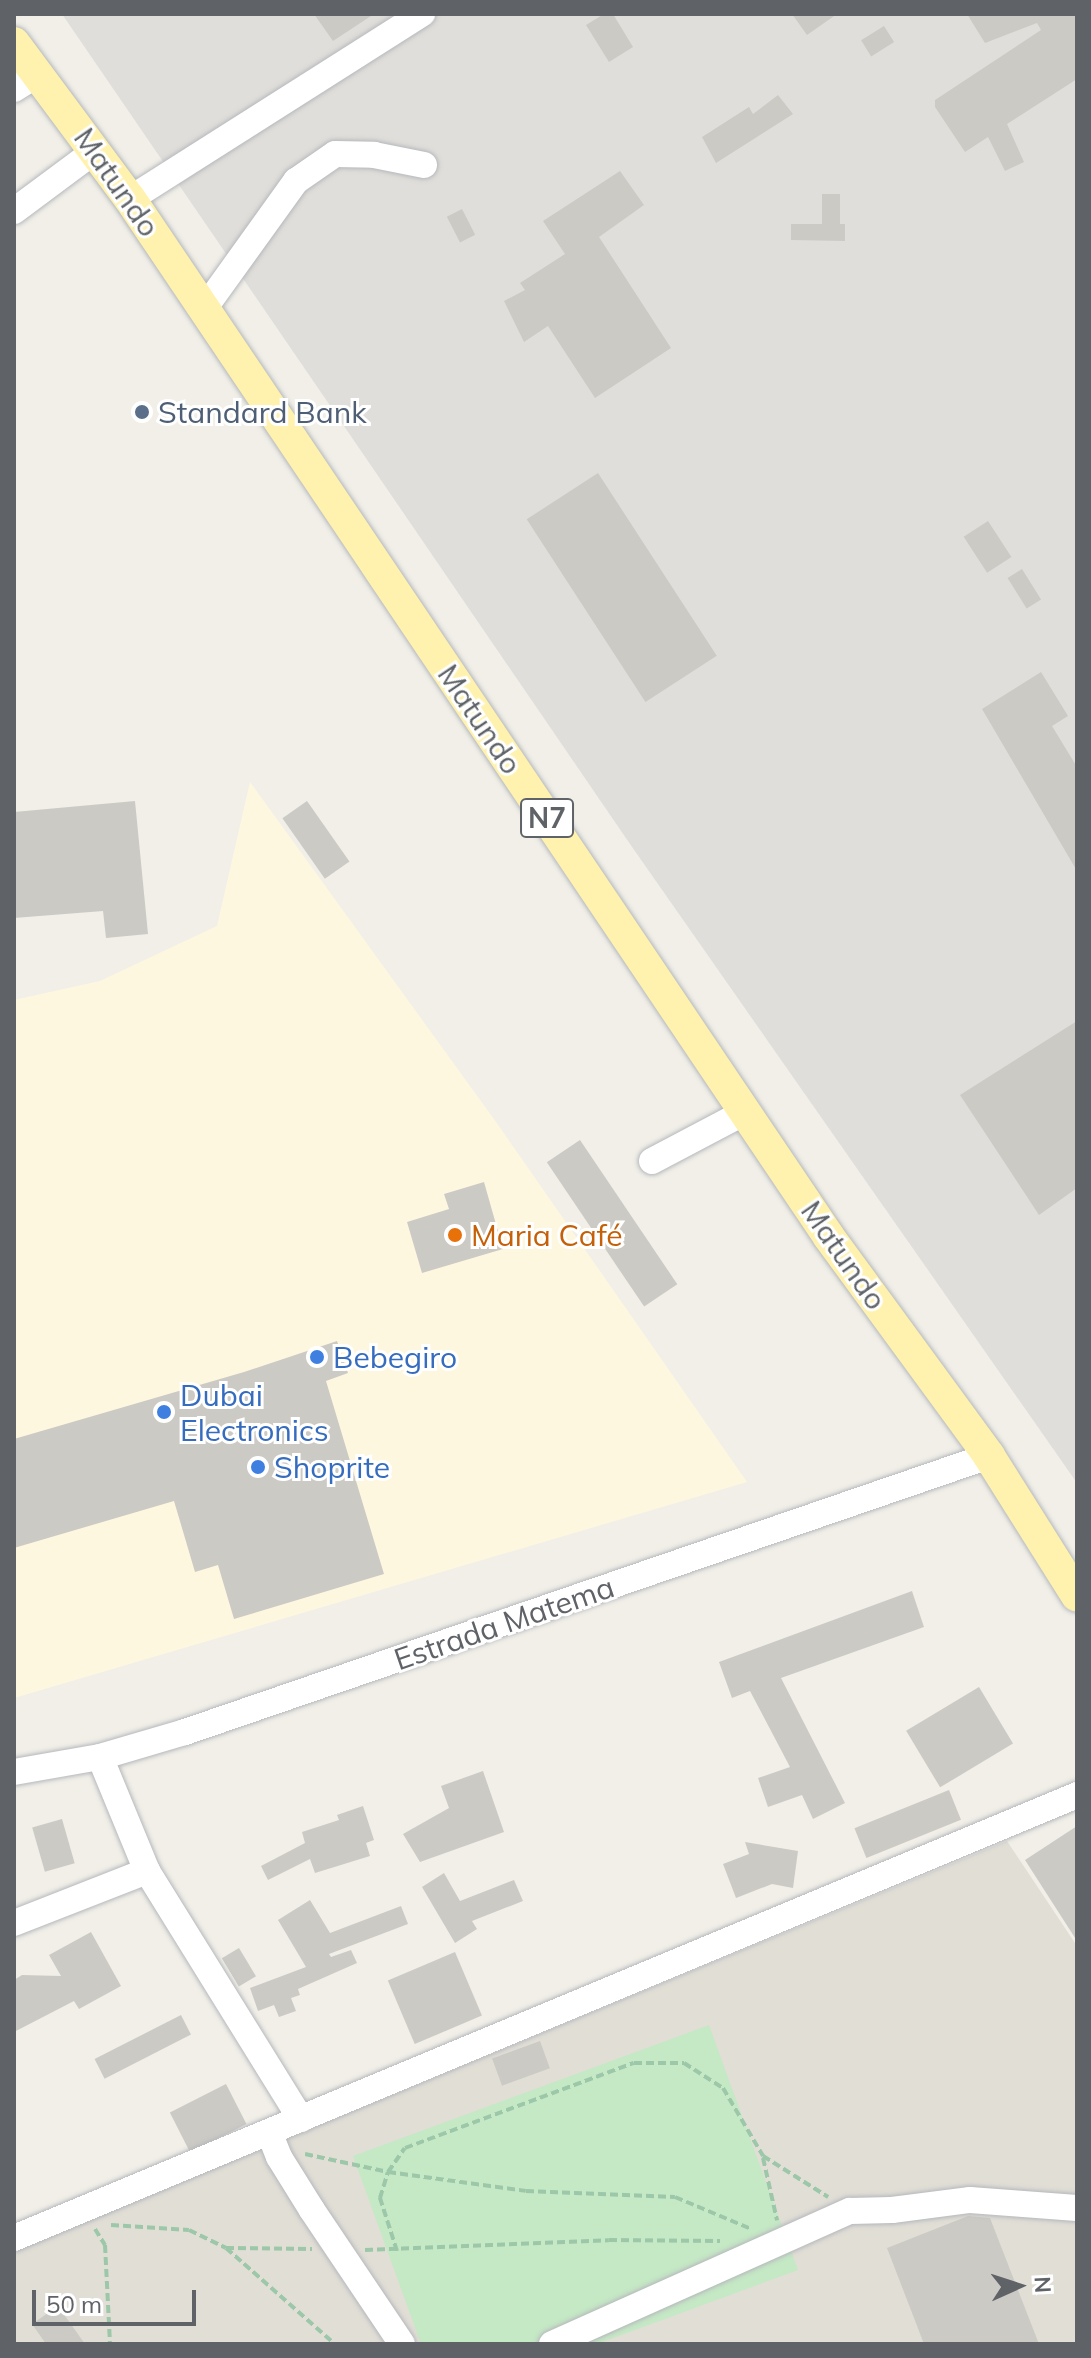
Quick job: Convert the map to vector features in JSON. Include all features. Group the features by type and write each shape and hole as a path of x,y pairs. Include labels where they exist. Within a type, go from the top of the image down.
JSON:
{"main road":[{"name":"Matundo","path":"14,43 26,82 96,150 829,1237 989,1456 1077,1596"}],"street":[{"path":"130,199 422,14"},
{"path":"14,211 96,150"},
{"path":"204,309 296,181 335,154 374,155 424,165"},
{"path":"652,1161 745,1112"},
{"name":"Estrada Matema","path":"14,1772 100,1757 185,1732 989,1456"},
{"path":"100,1757 147,1871 301,2119"},
{"path":"14,2238 273,2141 301,2119 1077,1795"},
{"path":"14,1923 147,1871"},
{"path":"273,2141 339,2250 402,2344"},
{"path":"552,2344 628,2307 850,2211 892,2210 970,2200 1077,2208"}],"path":[{"path":"397,2251 380,2198 388,2172 405,2148 634,2063 684,2063 723,2088 763,2156 782,2242"},
{"path":"273,2141 388,2172 526,2191 675,2197 782,2242"},
{"path":"763,2156 850,2211"},
{"path":"110,2344 105,2245 92,2223 189,2230 226,2248 335,2344"},
{"path":"226,2248 397,2251 609,2240 735,2242"}],"shaded area":[{"path":"62,14 1077,14 1077,1483 630,844"},
{"path":"250,782 496,1122 747,1482 14,1698 14,1000 100,981 217,926"},
{"path":"1007,1841 1077,1946 1077,2344 14,2344 14,2251"}],"green space":[{"path":"709,2025 798,2270 597,2344 421,2344 353,2156"}],"building":[{"path":"314,14 374,14 333,41"},
{"path":"604,14 613,14 633,47 609,62 586,25"},
{"path":"792,14 837,14 807,35"},
{"path":"967,14 1077,14 1077,79 1007,124 1024,162 1005,171 988,137 965,152 935,107 935,100 1041,30 1037,23 985,43"},
{"path":"884,26 894,42 871,56 861,40"},
{"path":"778,95 793,114 716,163 702,137 749,107 753,114"},
{"path":"620,171 644,205 599,237 671,348 595,398 548,326 524,342 504,301 525,290 520,283 565,254 543,221"},
{"path":"822,194 840,194 840,224 845,224 845,241 791,240 791,224 822,224"},
{"path":"462,209 475,235 460,243 447,217"},
{"path":"598,473 717,656 645,702 527,519"},
{"path":"988,521 1011,557 987,573 964,537"},
{"path":"1022,569 1041,600 1027,609 1008,578"},
{"path":"1041,672 1068,716 1052,726 1077,767 1077,871 982,709"},
{"path":"135,801 148,934 106,938 103,911 14,918 14,812"},
{"path":"307,801 349,862 325,879 282,818"},
{"path":"1077,1021 1077,1188 1039,1215 960,1095"},
{"path":"580,1140 677,1284 644,1307 547,1162"},
{"name":"Maria Café","path":"484,1182 503,1249 422,1273 407,1222 449,1209 444,1194"},
{"path":"337,1341 348,1373 326,1381 384,1574 234,1619 218,1565 195,1572 174,1501 14,1548 14,1439 244,1372"},
{"path":"912,1591 924,1627 781,1678 845,1803 813,1819 802,1795 768,1807 758,1778 790,1767 750,1691 732,1698 719,1662"},
{"path":"979,1687 1013,1744 940,1787 906,1731"},
{"path":"483,1771 504,1832 420,1862 403,1834 449,1808 441,1786"},
{"path":"949,1790 961,1820 866,1858 854,1828"},
{"path":"363,1806 374,1840 366,1843 370,1856 315,1873 310,1859 268,1880 261,1866 305,1843 302,1832 339,1820 337,1815"},
{"path":"62,1819 75,1863 45,1872 32,1828"},
{"path":"1077,1826 1077,1941 1025,1860"},
{"path":"745,1842 798,1851 793,1888 772,1884 736,1898 723,1864 749,1854"},
{"path":"444,1873 460,1901 514,1880 523,1901 472,1921 477,1929 455,1943 422,1887"},
{"path":"310,1900 330,1933 401,1906 408,1924 329,1954 331,1957 351,1950 357,1963 298,1989 300,1995 291,1998 296,2011 279,2017 274,2005 258,2011 250,1988 306,1967 278,1920"},
{"path":"91,1932 121,1986 79,2009 74,2001 14,2032 14,1980 22,1975 61,1976 49,1955"},
{"path":"239,1948 256,1976 239,1987 222,1958"},
{"path":"455,1952 482,2016 415,2044 388,1981"},
{"path":"181,2015 191,2035 105,2079 95,2059"},
{"path":"540,2041 550,2068 502,2086 492,2058"},
{"path":"226,2084 246,2124 190,2153 170,2113"},
{"path":"968,2216 990,2218 1039,2344 924,2344 887,2248"},
{"path":"58,2306 85,2344 46,2344 32,2324"}],"place":[{"name":"Standard Bank","path":"142,412"},
{"name":"Maria Café","path":"455,1235"},
{"name":"Bebegiro","path":"317,1357"},
{"name":"Dubai Electronics","path":"164,1412"},
{"name":"Shoprite","path":"258,1467"}]}
